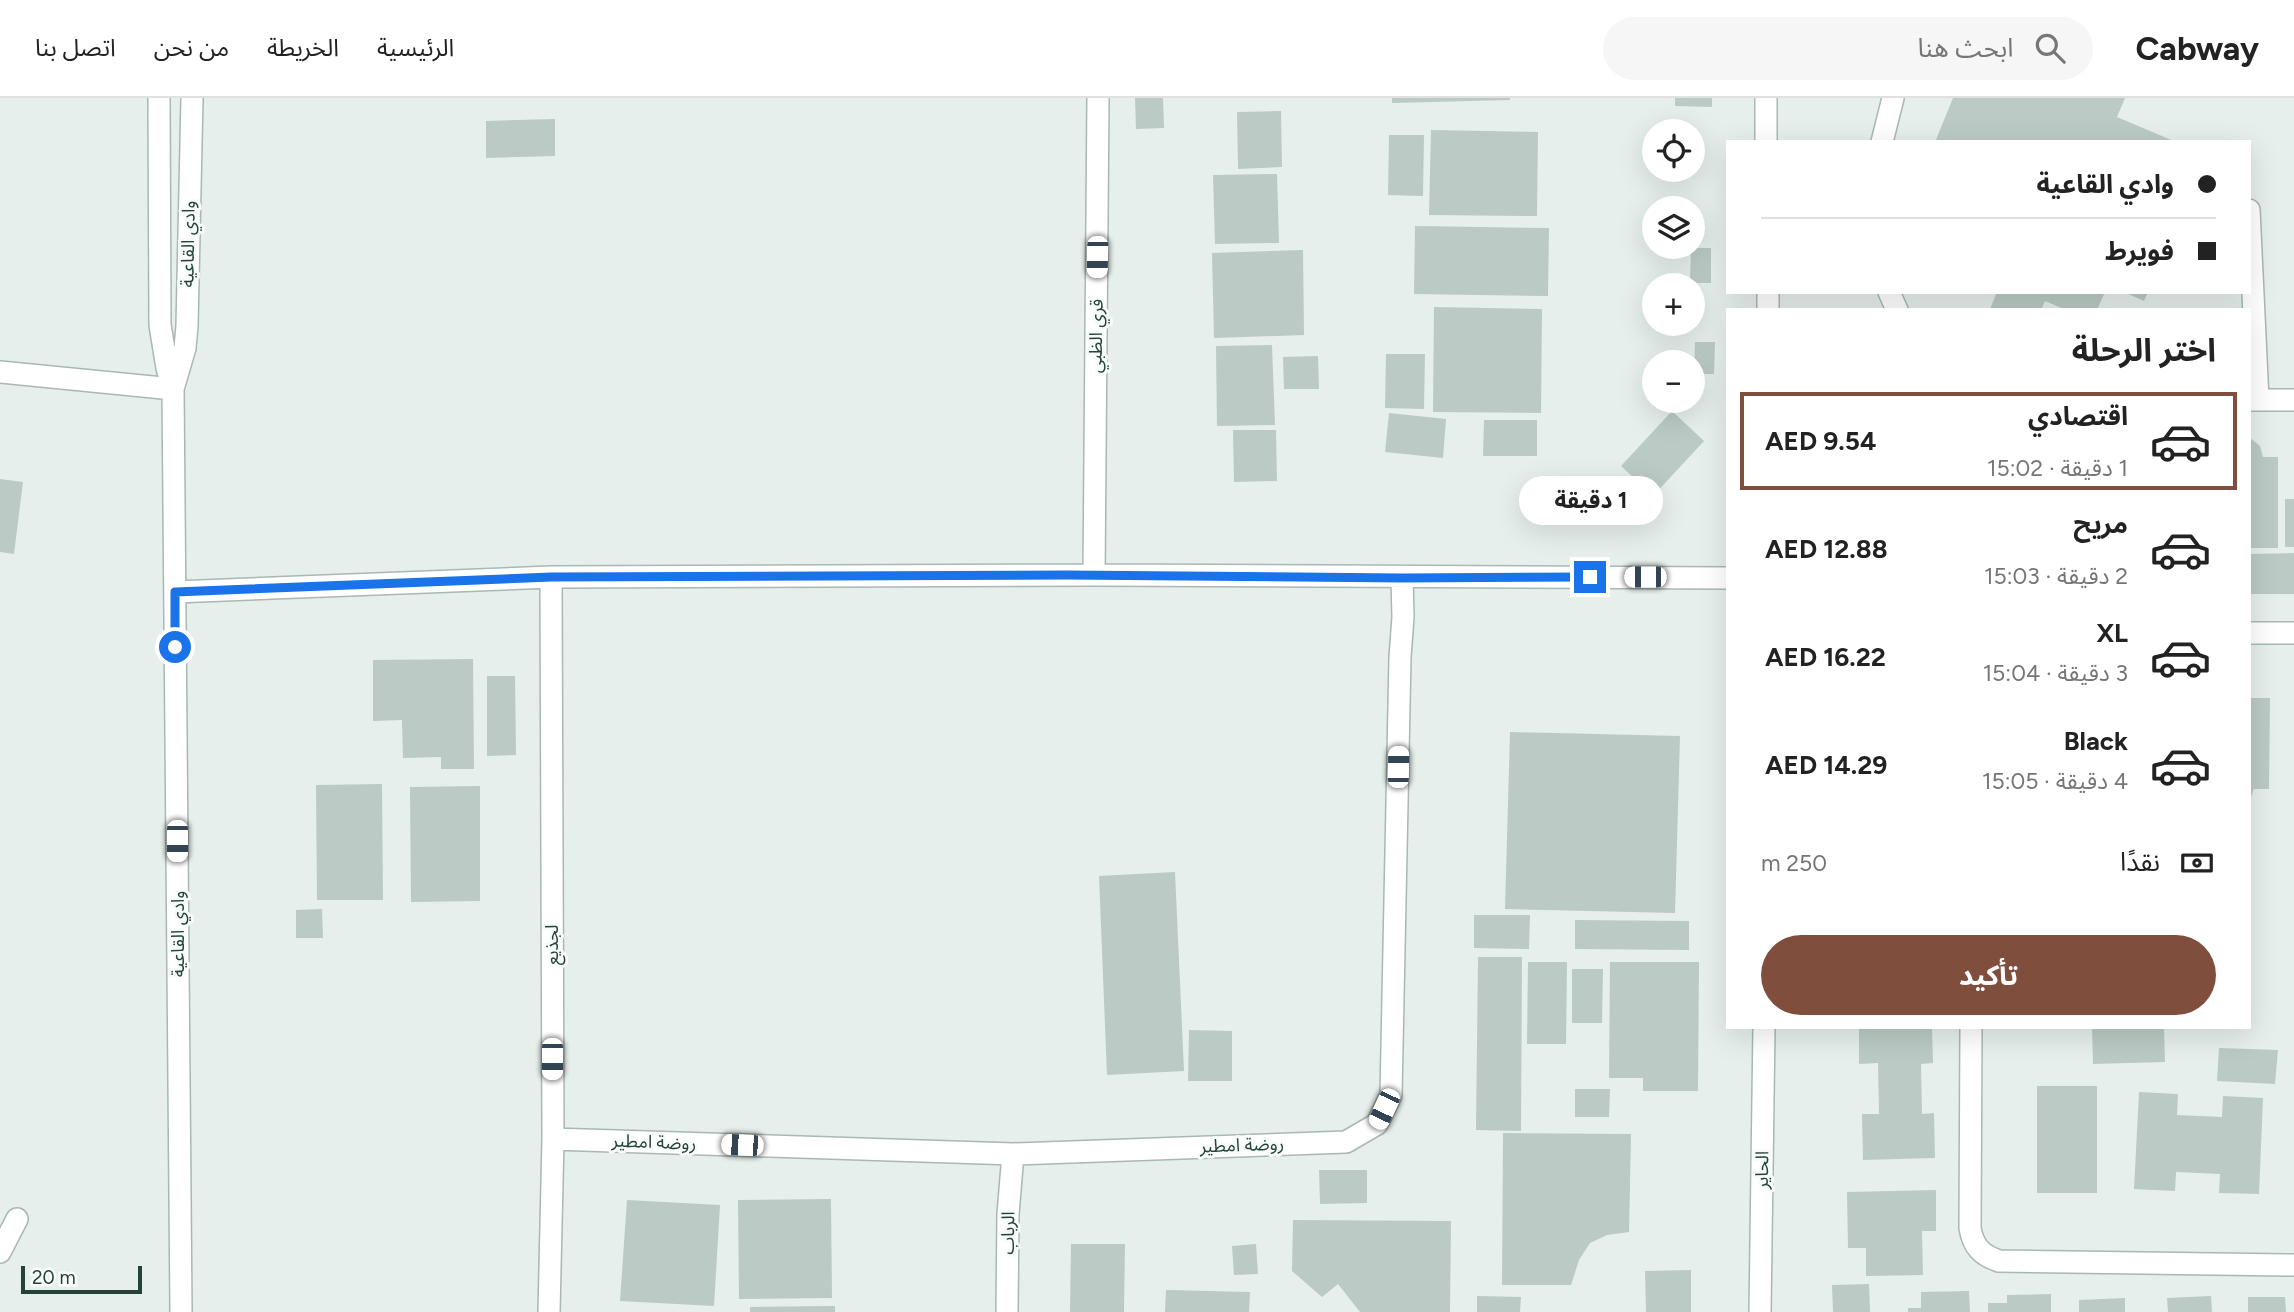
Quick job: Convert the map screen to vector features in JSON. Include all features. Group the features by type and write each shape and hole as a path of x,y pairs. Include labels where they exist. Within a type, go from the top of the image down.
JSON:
{"street":[{"name":"وادي القاعية","path":"159,98 159,325 173,389 181,1312"},
{"name":"وادي القاعية","path":"173,389 185,348 187,326 192,98"},
{"name":"قري الظبي","path":"1094,575 1098,98"},
{"path":"1766,98 1766,140"},
{"path":"1882,140 1893,98"},
{"path":"2251,286 2254,400 2294,400"},
{"path":"0,372 173,389"},
{"path":"175,592 551,577 1094,575 1726,578"},
{"name":"لجذيع","path":"549,1312 553,1139 551,577"},
{"name":"روضة امطير","path":"553,1139 1013,1154 1346,1142 1377,1124 1391,1095 1402,578"},
{"path":"2251,633 2294,633"},
{"name":"الحاير","path":"1760,1312 1764,1029"},
{"path":"1970,1029 1970,1228 1972,1240 1978,1250 1987,1257 1998,1261 2294,1265"},
{"name":"الرباب","path":"1007,1312 1008,1214 1013,1154"},
{"path":"0,1252 17,1220"}],"building":[{"path":"1135,98 1163,98 1164,128 1136,129"},
{"path":"1392,98 1510,98 1510,100 1392,103"},
{"path":"1675,98 1712,98 1712,107 1675,106"},
{"path":"1953,98 2125,98 2117,117 2171,140 1936,140"},
{"path":"1281,111 1282,167 1238,169 1237,112"},
{"path":"555,119 555,156 486,158 486,121"},
{"path":"1431,130 1538,132 1537,216 1429,215"},
{"path":"1389,135 1424,135 1423,196 1388,195"},
{"path":"1277,174 1279,243 1215,244 1213,175"},
{"path":"1415,226 1549,228 1548,296 1414,294"},
{"path":"1705,248 1711,248 1711,283 1705,283 1705,273 1690,273 1691,259 1705,259"},
{"path":"1303,250 1304,335 1214,338 1212,253"},
{"path":"1996,294 2104,294 2098,308 2061,308 2045,301 2042,308 1990,308"},
{"path":"2128,294 2147,294 2144,301"},
{"path":"1434,307 1542,309 1541,413 1433,412"},
{"path":"1695,342 1715,342 1714,374 1705,374 1705,350 1695,350"},
{"path":"1272,345 1275,425 1217,426 1216,346"},
{"path":"1386,354 1425,354 1424,409 1385,408"},
{"path":"1318,356 1319,389 1284,389 1283,357"},
{"path":"1389,413 1446,419 1443,458 1385,452"},
{"path":"1670,413 1674,413 1704,441 1653,496 1621,466"},
{"path":"1484,420 1537,420 1537,456 1483,456"},
{"path":"1233,430 1276,430 1277,481 1234,482"},
{"path":"2251,439 2260,446 2263,457 2278,457 2278,548 2251,548"},
{"path":"0,479 23,482 14,554 0,552"},
{"path":"2285,499 2294,499 2294,547 2285,547"},
{"path":"2294,553 2294,594 2251,594 2251,554"},
{"path":"473,659 474,769 441,769 441,757 403,758 402,720 373,721 373,660"},
{"path":"487,676 515,676 516,755 487,756"},
{"path":"2251,698 2270,698 2269,789 2254,789 2251,797"},
{"path":"1510,732 1680,736 1675,913 1505,909"},
{"path":"382,784 383,900 317,900 316,785"},
{"path":"480,786 480,901 411,902 410,787"},
{"path":"1175,872 1184,1071 1107,1075 1099,876"},
{"path":"322,909 323,938 296,938 296,910"},
{"path":"1474,915 1530,915 1529,949 1474,948"},
{"path":"1575,920 1689,921 1689,950 1575,949"},
{"path":"1478,957 1522,957 1521,1131 1476,1130"},
{"path":"1528,962 1567,962 1566,1044 1527,1044"},
{"path":"1610,962 1699,962 1698,1091 1643,1091 1643,1078 1609,1078"},
{"path":"1572,969 1603,969 1602,1023 1572,1023"},
{"path":"1859,1029 1932,1029 1933,1063 1921,1064 1922,1114 1934,1113 1935,1158 1863,1160 1862,1114 1879,1114 1878,1063 1859,1064"},
{"path":"2092,1029 2164,1029 2165,1062 2093,1064"},
{"path":"1189,1030 1232,1031 1232,1081 1188,1081"},
{"path":"2219,1048 2278,1050 2275,1084 2217,1081"},
{"path":"2037,1086 2097,1086 2097,1193 2037,1193"},
{"path":"1575,1089 1610,1089 1609,1117 1575,1117"},
{"path":"2139,1092 2178,1094 2177,1115 2222,1117 2223,1096 2263,1098 2259,1194 2219,1193 2220,1174 2176,1172 2175,1191 2134,1189"},
{"path":"1503,1133 1631,1134 1629,1232 1607,1235 1590,1243 1579,1260 1571,1285 1502,1285"},
{"path":"1319,1170 1367,1170 1367,1203 1320,1204"},
{"path":"1936,1190 1936,1231 1922,1231 1923,1275 1866,1276 1866,1248 1848,1248 1847,1192"},
{"path":"831,1199 832,1298 739,1299 738,1200"},
{"path":"627,1200 720,1205 714,1306 620,1301"},
{"path":"1293,1220 1451,1221 1450,1312 1360,1312 1338,1284 1322,1297 1292,1271"},
{"path":"1071,1244 1125,1244 1124,1312 1070,1312"},
{"path":"1256,1244 1258,1274 1234,1275 1232,1246"},
{"path":"1691,1270 1691,1312 1646,1312 1645,1271"},
{"path":"1869,1284 1870,1312 1833,1312 1832,1285"},
{"path":"1166,1290 1250,1292 1249,1312 1165,1312"},
{"path":"1969,1291 1970,1312 1908,1312 1908,1308 1921,1308 1921,1292"},
{"path":"2051,1294 2051,1312 1988,1312 1988,1303 2007,1303 2007,1295"},
{"path":"1477,1296 1521,1297 1520,1312 1477,1312"},
{"path":"2211,1296 2212,1312 2168,1312 2167,1298"},
{"path":"2248,1297 2285,1297 2286,1312 2248,1312"},
{"path":"2125,1298 2125,1312 2079,1312 2079,1300"},
{"path":"835,1306 835,1312 750,1312 750,1307"}],"route":[{"path":"175,647 175,592 551,577 1590,577"}]}
